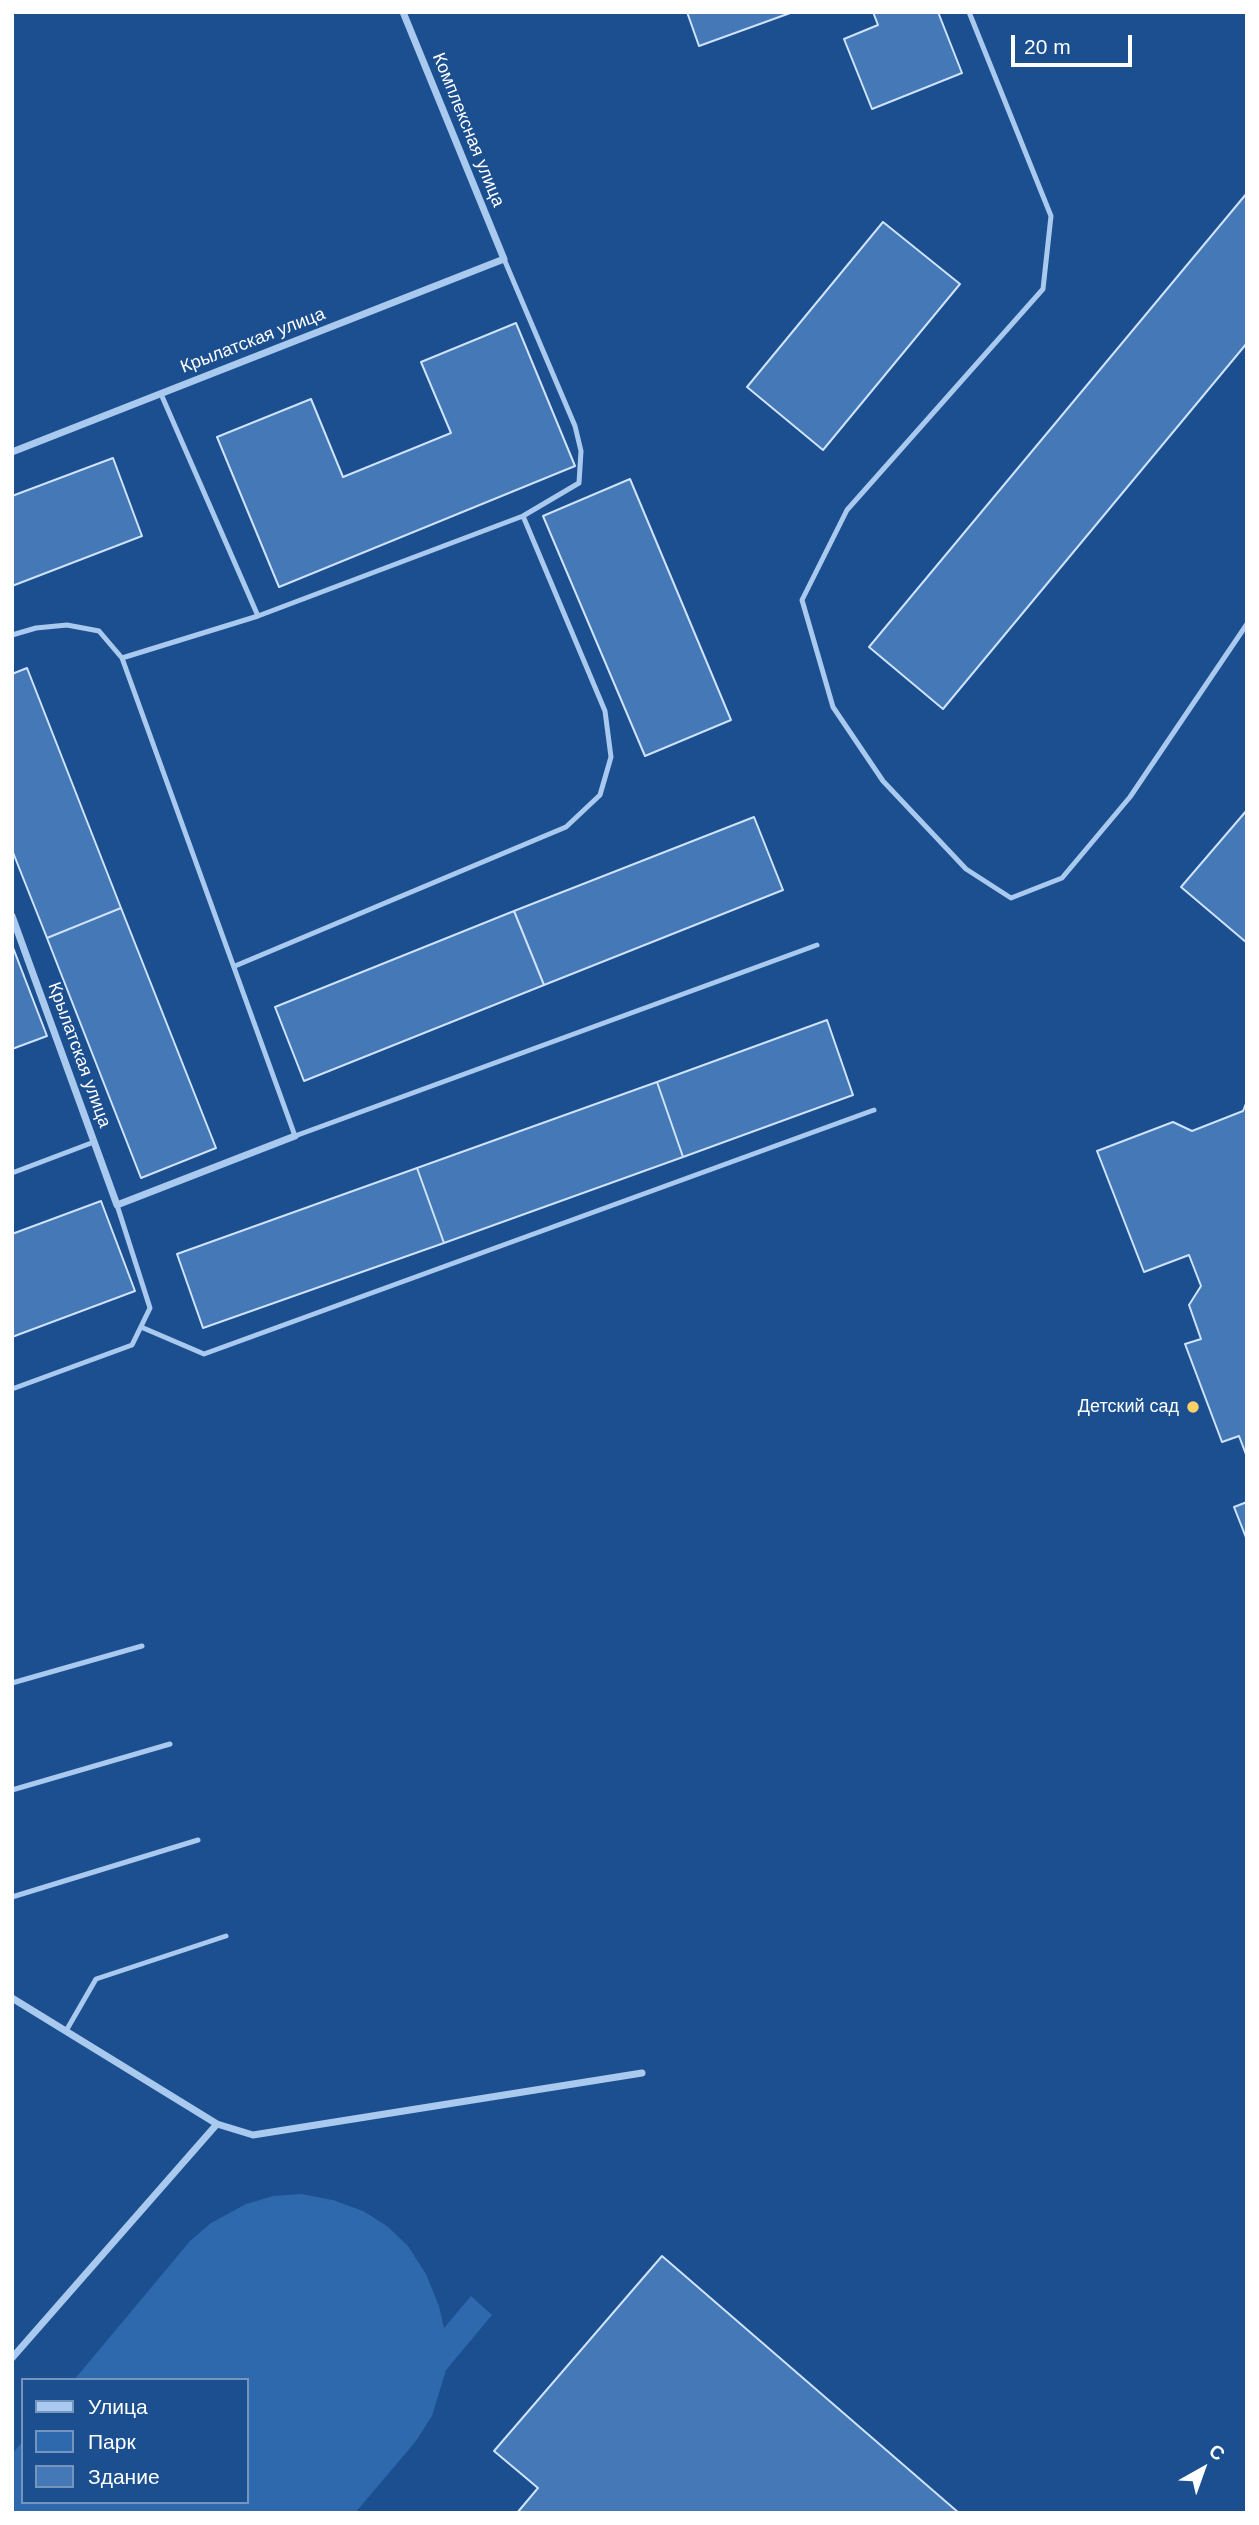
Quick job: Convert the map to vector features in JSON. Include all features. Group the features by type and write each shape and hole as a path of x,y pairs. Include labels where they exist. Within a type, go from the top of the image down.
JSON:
{"street":[{"name":"Комплексная улица","path":"403,12 504,259"},
{"name":"Крылатская улица","path":"12,452 504,259"},
{"name":"Крылатская улица","path":"12,916 117,1205"},
{"path":"117,1205 295,1136"},
{"path":"12,1998 218,2124 253,2135 642,2073"},
{"path":"12,2358 218,2124"}],"lane":[{"path":"969,12 1051,216 1043,289 846,510 802,600 833,707 883,781 966,869 1011,898 1062,878 1130,797 1247,624"},
{"path":"122,658 258,616 523,516 579,483 581,451 575,426 504,259"},
{"path":"161,394 258,616"},
{"path":"235,966 566,827 600,795 611,757 605,711 523,516"},
{"path":"12,635 36,628 68,625 99,631 122,658 295,1136 817,946"},
{"path":"141,1327 204,1354 874,1110"},
{"path":"12,1173 94,1142"},
{"path":"12,1389 132,1345 150,1308 117,1205"},
{"path":"12,1683 142,1646"},
{"path":"12,1790 170,1744"},
{"path":"12,1897 198,1840"},
{"path":"66,2031 96,1979 226,1936"}],"green space":[{"path":"301,2194 333,2200 363,2211 387,2226 408,2246 426,2274 439,2306 444,2328 471,2296 492,2315 446,2370 432,2416 416,2441 355,2513 12,2513 12,2454 21,2443 21,2504 248,2504 248,2378 76,2378 190,2241 211,2223 246,2204 273,2196"}],"building":[{"path":"687,12 793,12 699,46"},
{"path":"873,12 938,12 962,73 872,109 844,39 878,25"},
{"path":"1247,193 1247,343 943,709 869,647"},
{"path":"883,222 960,284 823,450 747,387"},
{"path":"516,323 575,466 279,587 217,437 311,399 343,477 451,433 421,362"},
{"path":"113,458 142,536 12,586 12,496"},
{"path":"630,479 731,720 645,756 543,516"},
{"path":"27,668 121,908 47,938 12,850 12,674"},
{"path":"1247,810 1247,943 1181,887"},
{"path":"754,817 783,890 544,985 514,911"},
{"path":"121,908 216,1148 141,1178 47,938"},
{"path":"514,911 544,985 304,1081 275,1007"},
{"path":"12,945 47,1036 12,1049"},
{"path":"827,1020 853,1095 683,1157 657,1082"},
{"path":"657,1082 683,1157 444,1243 417,1168"},
{"path":"1247,1101 1247,1457 1239,1436 1222,1442 1185,1344 1201,1339 1189,1305 1201,1286 1189,1255 1144,1272 1097,1151 1173,1122 1192,1131 1243,1111"},
{"path":"417,1168 444,1243 203,1328 177,1254"},
{"path":"101,1201 135,1291 12,1337 12,1234"},
{"path":"1247,1502 1247,1540 1234,1507"},
{"path":"662,2256 959,2513 517,2513 538,2488 494,2451"}],"place":[{"name":"Детский сад","path":"1193,1407"}]}
